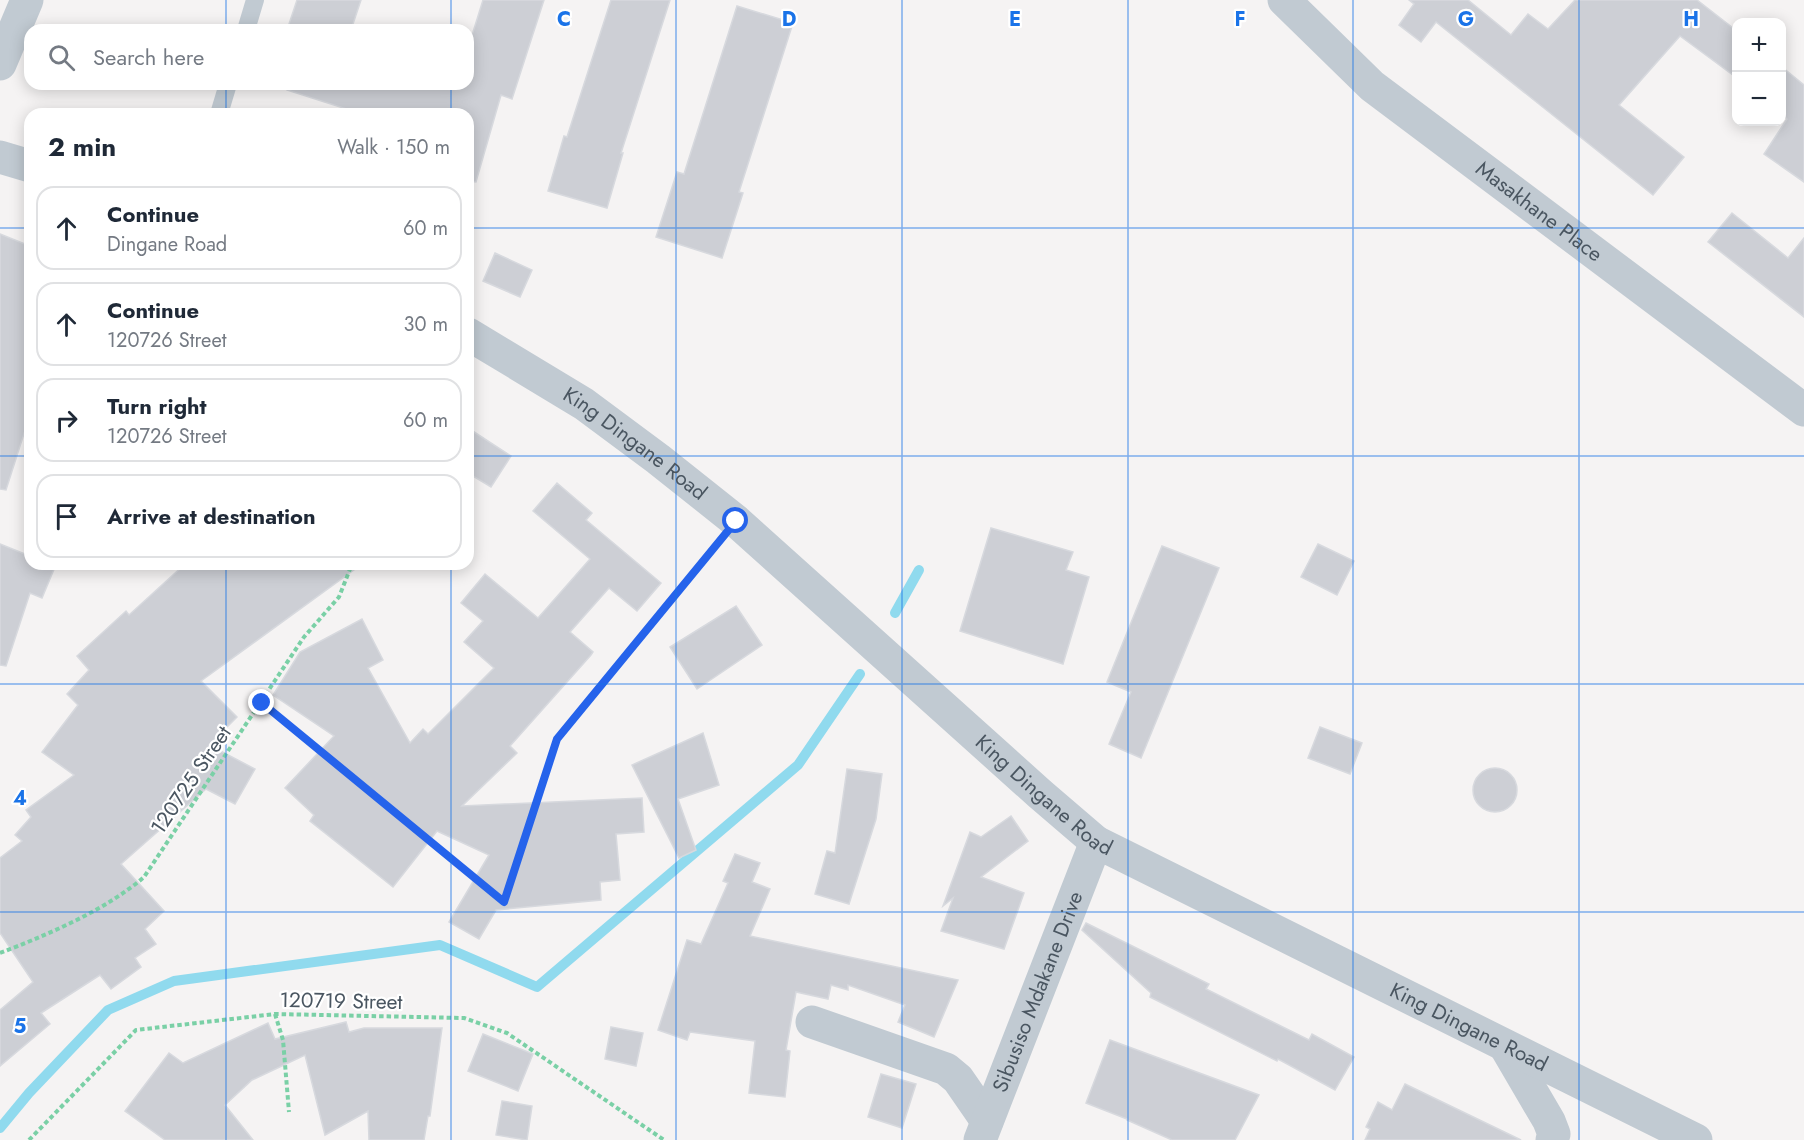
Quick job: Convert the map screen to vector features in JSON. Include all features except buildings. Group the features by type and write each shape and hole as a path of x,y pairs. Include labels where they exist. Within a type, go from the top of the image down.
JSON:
{"street":[{"path":"0,64 27,0"},
{"name":"Masakhane Place","path":"1284,0 1372,86 1804,410"},
{"path":"0,157 24,164"},
{"name":"King Dingane Road","path":"474,338 584,404 736,521 1096,842 1696,1140"},
{"name":"Sibusiso Mdakane Drive","path":"983,1131 1096,842"},
{"path":"812,1022 946,1069 958,1079 983,1131"},
{"path":"1505,1046 1549,1121 1554,1134 1552,1140"}],"lane":[{"path":"248,24 255,0"},
{"path":"221,108 226,90"}],"path":[{"path":"262,703 504,902 557,739 736,521"},
{"name":"120725 Street","path":"0,953 36,939 125,893 144,877 304,637 339,597 350,570"},
{"path":"275,1014 283,1040 289,1112"},
{"name":"120719 Street","path":"29,1140 136,1030 275,1014 464,1018 507,1033 664,1140"}],"waterway":[{"path":"895,613 919,570"},
{"path":"0,1128 29,1093 108,1010 174,981 440,945 537,987 798,765 860,674"}],"route":[{"path":"262,703 504,902 557,739 736,521"}]}
